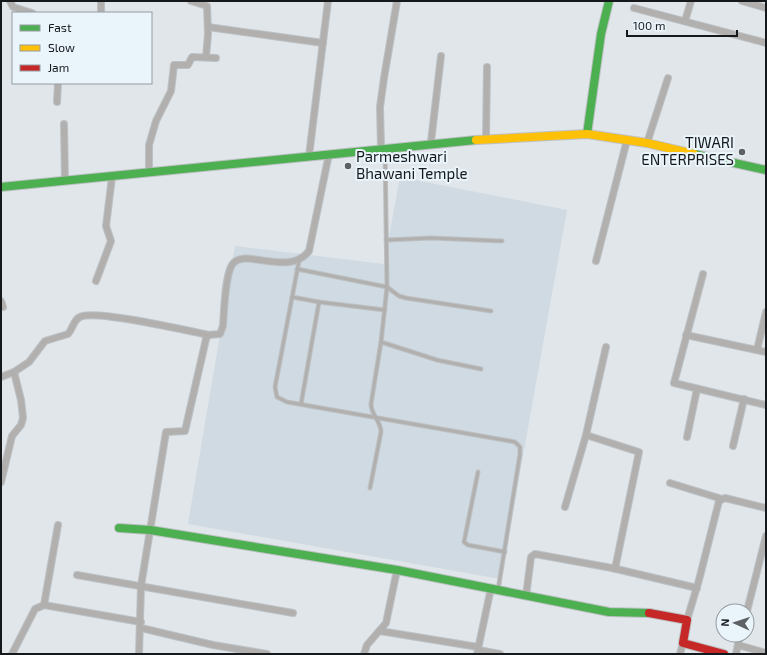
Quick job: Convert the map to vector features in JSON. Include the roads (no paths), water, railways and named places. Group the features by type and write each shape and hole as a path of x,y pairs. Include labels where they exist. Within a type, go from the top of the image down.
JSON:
{"main road":[{"path":"587,134 594,102 599,45 609,1"},
{"path":"1,187 112,177 431,142 587,134 647,143 766,170"},
{"path":"119,528 150,530 397,570 609,612 652,613 687,620 683,643 724,654"}],"street":[{"path":"10,1 13,8 28,12"},
{"path":"101,1 101,12"},
{"path":"191,1 206,5 208,27 206,57"},
{"path":"309,156 328,1"},
{"path":"383,148 380,107 397,1"},
{"path":"685,21 691,1"},
{"path":"742,1 766,8"},
{"path":"634,8 766,43"},
{"path":"208,27 323,43"},
{"path":"431,142 441,56"},
{"path":"149,173 149,145 156,121 170,91 174,65 188,65 192,57 216,58"},
{"path":"486,138 487,67"},
{"path":"647,143 668,78"},
{"path":"57,102 58,84"},
{"path":"64,124 65,181"},
{"path":"596,261 628,140"},
{"path":"1,377 14,372 28,362 45,341 65,336 70,332 76,320 85,315 144,322 209,335 218,335 221,331 229,272 231,266 236,260 247,259 288,263 299,261 304,257 311,243 329,154"},
{"path":"96,281 111,241 106,226 112,177"},
{"path":"703,274 674,382 676,384 766,405"},
{"path":"757,350 766,312"},
{"path":"139,654 141,586 166,432 185,431 206,339 209,335"},
{"path":"686,335 766,352"},
{"path":"565,507 586,435 606,347"},
{"path":"1,482 10,440 23,420 21,400 14,372"},
{"path":"687,437 697,388"},
{"path":"733,446 744,399"},
{"path":"586,435 639,452 615,569"},
{"path":"670,483 722,499 766,508"},
{"path":"687,620 697,588 716,506 722,499"},
{"path":"44,605 58,525"},
{"path":"748,603 766,536"},
{"path":"526,596 533,555 615,569 697,588"},
{"path":"364,654 367,645 380,632 388,617 397,570"},
{"path":"77,575 293,614"},
{"path":"478,650 494,589"},
{"path":"12,654 35,609 44,605 141,625 213,645 267,654"},
{"path":"380,632 500,654"},
{"path":"680,654 683,643"},
{"path":"736,654 739,643"},
{"path":"738,646 766,652"}],"lane":[{"path":"370,488 381,426 374,416 370,404 381,342 387,287 383,148"},
{"path":"386,240 431,238 502,241"},
{"path":"299,261 275,393 281,400 510,441 518,444 520,454 505,552 494,589"},
{"path":"297,269 387,287 399,296 406,298 491,311"},
{"path":"292,297 319,302 385,310"},
{"path":"301,404 319,302"},
{"path":"381,342 437,360 481,369"},
{"path":"478,472 464,542 468,546 505,552"}],"place":[{"name":"TIWARI ENTERPRISES","path":"742,152"},
{"name":"Parmeshwari Bhawani Temple","path":"348,166"}]}
